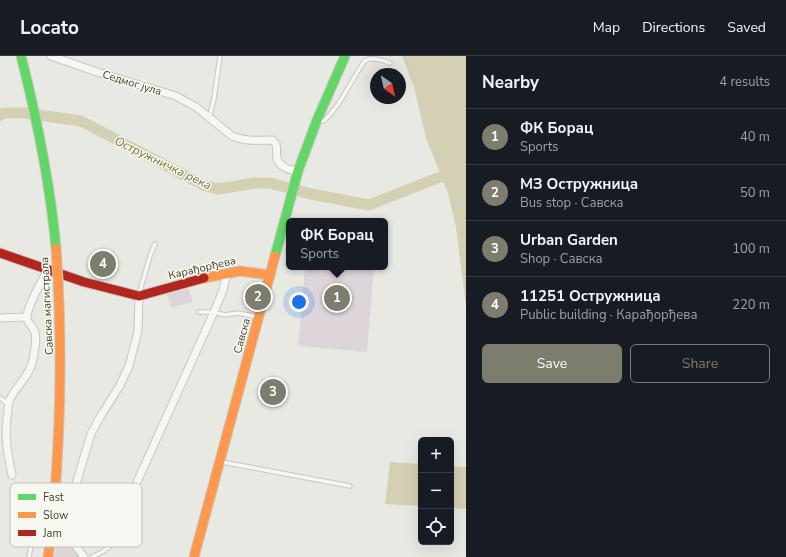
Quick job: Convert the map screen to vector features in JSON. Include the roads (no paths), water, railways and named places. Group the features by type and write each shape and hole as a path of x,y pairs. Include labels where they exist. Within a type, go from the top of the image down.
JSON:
{"street":[{"name":"Савска магистрала","path":"21,56 35,111 46,164 55,233 59,283 62,388 57,483"},
{"name":"Седмог јула","path":"51,56 176,96 190,103 232,136 255,141 272,140 276,144 279,162 287,168 298,171"},
{"name":"Савска","path":"194,557 221,462 298,171 317,120 340,72 345,56"},
{"name":"Карађорђева","path":"0,253 114,290 139,296 240,270 270,275"},
{"path":"12,475 3,425 11,398 26,377 32,362 35,346 35,331 27,317 32,302 48,269"},
{"path":"137,483 214,312 223,290 227,273"},
{"path":"77,483 94,430 129,366 138,331 139,296"},
{"path":"0,318 27,317"},
{"name":"Савска магистрала","path":"48,557 49,547"},
{"path":"77,547 84,557"}],"lane":[{"path":"209,118 214,98 220,56"},
{"path":"317,120 322,122 331,115 350,88 363,63 368,59 390,63"},
{"path":"139,296 150,256 155,244"},
{"path":"199,312 214,312 225,315 237,313 259,317"},
{"path":"0,398 9,404"},
{"path":"221,462 350,486"},
{"path":"29,557 31,547"},
{"path":"92,557 104,551 107,547"}],"waterway":[{"name":"Остружничка река","path":"0,115 4,113 25,113 81,121 203,185 218,189 255,183 270,183 311,194 369,205 440,177 466,172"}],"place":[{"name":"11251 Остружница","path":"103,264"},
{"name":"МЗ Остружница","path":"258,297"},
{"name":"ФК Борац","path":"337,298"},
{"name":"Urban Garden","path":"273,392"}]}
